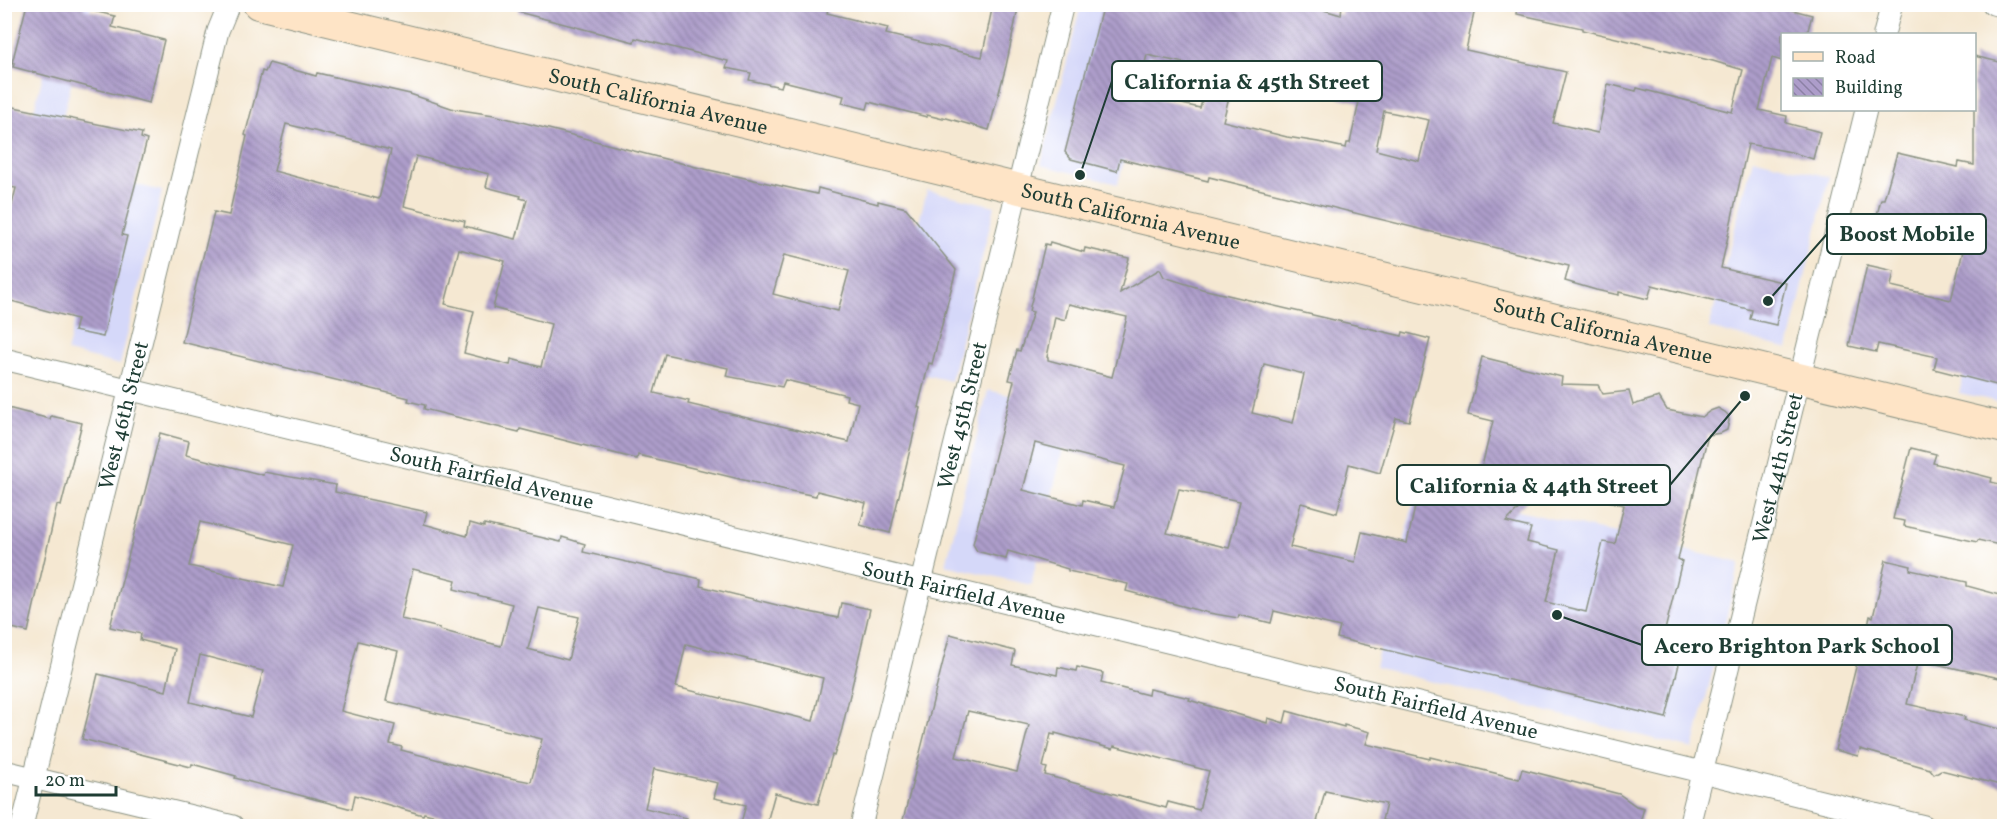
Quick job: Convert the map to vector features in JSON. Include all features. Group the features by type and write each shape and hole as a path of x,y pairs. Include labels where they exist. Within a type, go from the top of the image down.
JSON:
{"main road":[{"name":"South California Avenue","path":"258,4 2004,428"}],"street":[{"name":"West 46th Street","path":"22,826 218,31 229,4"},
{"name":"West 45th Street","path":"861,826 1062,4"},
{"path":"1884,33 1892,4"},
{"path":"1993,4 2004,7"},
{"name":"West 44th Street","path":"1689,826 1866,111"},
{"name":"South Fairfield Avenue","path":"4,359 1924,826"},
{"path":"4,771 233,826"}],"shaded area":[{"path":"61,5 91,5 51,164 22,157"},
{"path":"1081,5 1122,5 1161,14 1118,184 1041,165"},
{"path":"1753,158 1829,177 1788,349 1709,328"},
{"path":"109,178 162,191 120,365 67,352"},
{"path":"927,190 995,206 951,381 882,365"},
{"path":"2002,219 2004,220 2004,403 1959,393"},
{"path":"988,390 1072,410 1031,585 946,565"},
{"path":"1417,487 1740,563 1693,749 1375,667"}],"building":[{"path":"27,4 85,4 84,9 115,16 112,27 164,40 149,103 13,67 14,63 12,63"},
{"path":"519,4 829,4 827,13 888,28 886,34 982,57 993,4 1019,4 989,130 943,117 943,119 927,115 927,117 869,102 867,109 842,103 844,96 783,81 781,87 749,80 751,73 726,68 728,61 635,38 634,42 518,12"},
{"path":"1103,4 1303,4 1341,15 1342,4 1476,4 1466,50 1566,72 1553,123 1598,133 1608,84 1636,91 1637,88 1732,112 1743,70 1582,30 1582,28 1517,14 1518,4 1786,4 1785,8 1812,15 1807,33 1781,33 1781,61 1772,58 1759,110 1787,116 1786,123 1820,132 1813,159 1791,152 1748,144 1721,268 1786,283 1776,325 1750,319 1752,310 1652,285 1648,299 1619,292 1619,295 1596,290 1565,281 1569,266 1209,177 1208,181 1120,159 1117,171 1071,159 1065,152","holes":["1147,55 1211,69 1200,108 1137,94","1235,73 1359,102 1350,143 1347,143 1346,148 1287,137 1223,121","1384,111 1429,120 1419,161 1376,150"]},
{"path":"1976,56 2004,63 2004,387 1934,369 1937,357 1878,344 1876,352 1849,346 1867,265 1894,271 1891,286 1951,300 1963,251 1905,236 1906,230 1875,223 1897,153 1958,167 1959,162 1974,165"},
{"path":"269,63 316,76 317,73 410,94 454,109 494,115 700,168 817,194 818,188 878,204 878,201 906,208 956,270 932,364 929,363 890,533 860,525 866,503 817,491 816,496 786,490 638,455 637,459 520,429 519,432 489,425 424,409 425,405 408,401 409,398 182,342 214,212 229,215 247,136 245,135 262,71 265,72","holes":["286,124 391,150 379,199 274,171","416,156 489,174 486,187 521,196 520,198 527,200 516,239 464,226 465,221 404,206","459,249 505,261 493,308 551,324 541,367 511,359 510,365 464,353 474,311 445,304","784,255 849,271 838,311 773,294","665,354 728,368 726,376 782,387 785,380 847,395 846,400 858,403 849,442 688,404 689,401 654,393"]},
{"path":"4,105 142,133 141,138 147,140 122,235 127,236 103,337 74,331 77,319 4,299 4,237 16,188 4,186"},
{"path":"1050,242 1084,252 1085,248 1129,258 1120,293 1160,269 1164,277 1202,289 1402,336 1403,332 1430,339 1409,421 1396,418 1380,473 1349,464 1337,513 1301,503 1290,547 1355,562 1362,532 1407,543 1419,489 1473,503 1493,421 1468,415 1482,357 1562,377 1561,384 1598,385 1603,394 1629,391 1633,405 1659,397 1667,410 1702,417 1718,408 1725,412 1729,421 1727,430 1708,435 1678,559 1682,561 1665,630 1686,635 1666,718 1337,638 1340,627 1274,611 1271,623 1239,615 1238,618 1209,613 1126,591 1128,584 1068,571 1068,569 1008,551 1006,559 977,551 973,544 1014,381 1009,380 1017,350 1020,351 1033,312 1029,311 1045,244 1049,245","holes":["1069,304 1127,317 1112,377 1048,360 1055,317 1065,320","1264,364 1304,374 1293,423 1252,413","1035,443 1125,466 1114,507 1083,500 1082,505 1023,490","1542,485 1624,505 1615,544 1603,542 1586,612 1546,602 1559,550 1527,542 1531,528 1506,522","1179,489 1240,501 1229,548 1167,533"]},
{"path":"8,408 50,419 51,416 82,423 61,506 57,505 28,632 4,626 4,481 9,462 4,461 4,414 7,414"},
{"path":"160,433 189,441 186,455 263,475 264,472 336,485 335,492 427,512 424,524 467,536 470,523 484,527 484,524 561,542 562,537 585,544 583,552 701,579 700,586 777,605 838,618 841,603 870,609 842,729 818,804 775,793 766,826 740,826 746,805 714,798 718,783 654,769 645,808 687,818 686,826 475,826 424,813 423,815 355,795 352,809 235,778 236,776 192,764 191,767 82,739 98,674 166,691 175,649 140,640 141,634 110,627","holes":["200,522 293,545 283,587 189,566","413,569 456,580 454,589 512,604 501,646 440,630 440,628 401,619","539,608 579,617 568,660 528,649","358,641 398,651 386,701 542,739 531,782 401,750 402,747 390,744 395,725 341,711","686,644 823,678 813,721 676,687","200,655 263,671 251,717 190,702"]},
{"path":"1911,448 1936,454 1933,463 1992,478 1991,482 2004,485 2004,546 1904,526 1905,521 1893,519"},
{"path":"1886,560 1911,566 1910,570 1967,582 1967,586 2004,596 2004,679 1918,660 1907,704 1965,717 1964,720 2004,730 2004,786 1941,770 1934,774 1930,769 1860,749 1858,756 1835,750 1870,616 1873,617"},
{"path":"950,634 1015,651 1012,665 1057,675 1058,667 1076,671 1077,667 1103,673 1101,683 1148,695 1149,689 1190,698 1189,700 1267,723 1268,718 1284,723 1287,711 1370,732 1366,744 1519,779 1522,769 1619,794 1636,806 1644,808 1639,826 1410,826 1382,820 1386,804 1325,791 1316,826 928,826 903,820","holes":["968,711 1029,725 1017,772 956,757","1055,733 1209,771 1199,810 1168,802 1166,808 1045,775 1047,768 1043,767 1051,734 1055,735"]}],"place":[{"name":"California & 45th Street","path":"1080,175"},
{"name":"Boost Mobile","path":"1768,301"},
{"name":"California & 44th Street","path":"1745,396"},
{"name":"Acero Brighton Park School","path":"1557,615"}]}
